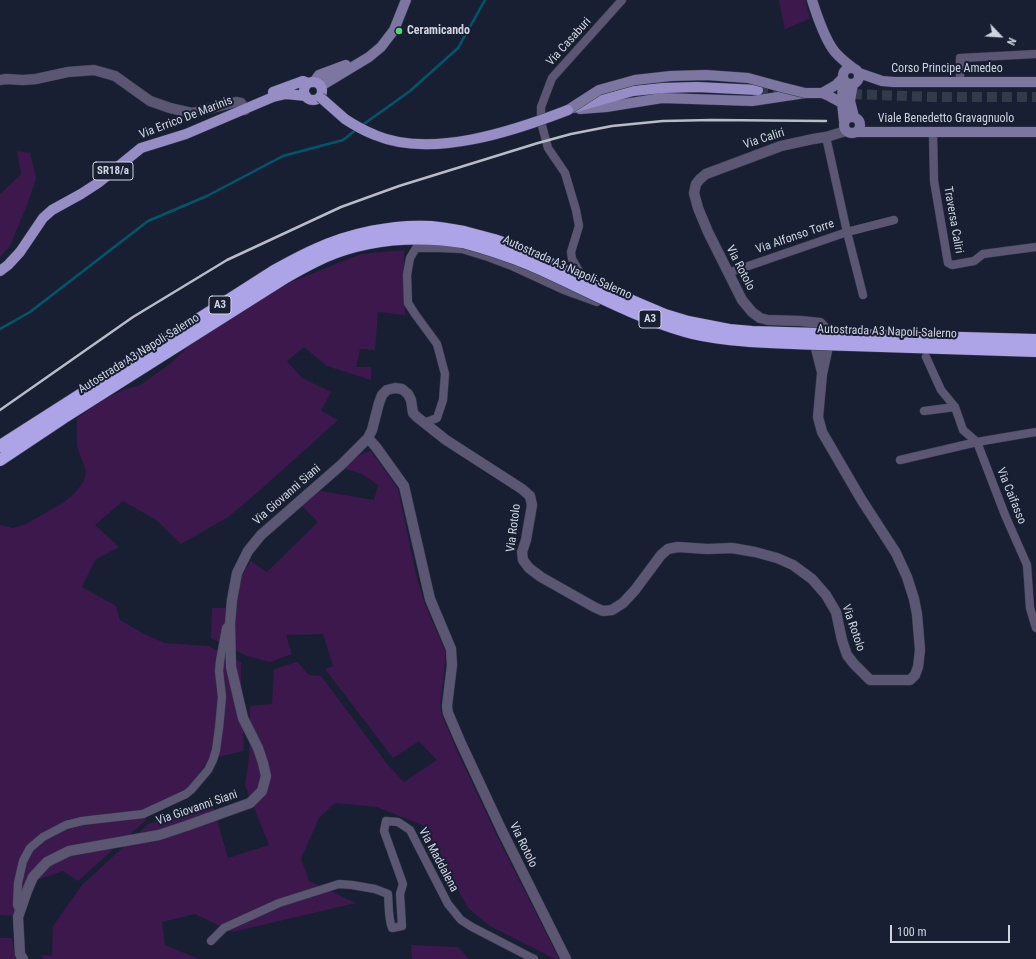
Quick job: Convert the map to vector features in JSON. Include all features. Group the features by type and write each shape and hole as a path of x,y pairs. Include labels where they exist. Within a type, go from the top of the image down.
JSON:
{"highway":[{"name":"Autostrada A3 Napoli-Salerno","path":"0,446 256,282 300,256 335,242 360,235 402,228 430,227 463,237 491,250 528,264 630,311 686,332 710,337 738,340 1036,340"},
{"name":"Autostrada A3 Napoli-Salerno","path":"0,460 63,418 286,277 324,257 345,249 394,240 463,237"},
{"name":"Autostrada A3 Napoli-Salerno","path":"851,340 1036,351"}],"main road":[{"path":"314,84 319,75 350,63 367,53 377,44 387,31 401,0"},
{"path":"306,96 304,90 306,85 314,84 369,57 381,47 394,30 406,0"},
{"name":"Corso Principe Amedeo","path":"812,0 826,38 837,54 856,70 882,81 1036,82"},
{"name":"Corso Principe Amedeo","path":"837,54 843,75 842,103 850,125"},
{"path":"822,94 836,85 847,68 856,70 859,76 857,81 853,84 850,101 850,125"},
{"path":"568,110 600,90 636,80 671,76 706,75 748,78 805,93 822,94 842,103"},
{"path":"843,75 843,80 848,84 853,84"},
{"path":"248,108 264,95 303,81 314,84 322,91 320,96 345,119 362,129 376,136 414,145 459,142 483,137 532,124 568,110 633,91 697,87 758,90"},
{"path":"568,110 606,107 662,98 752,101 805,93"},
{"name":"Via Errico De Marinis","path":"0,271 20,252 43,218 52,210 98,183 141,148 186,134 273,97 286,94 306,96 313,100 320,96"},
{"name":"Viale Benedetto Gravagnuolo","path":"850,125 933,133 1036,132"}],"street":[{"name":"Via Casaburi","path":"424,423 437,418 443,400 445,374 437,344 408,302 407,275 410,258 416,248 462,249 512,266 564,290 597,302 572,259 571,252 579,226 576,210 565,173 548,148 541,122 541,107 552,78 622,0"},
{"path":"960,82 960,58 1036,54"},
{"path":"0,80 6,78 23,80 36,79 68,72 94,70 115,76 150,101 170,108 192,113 236,102 248,108"},
{"name":"Via Caliri","path":"696,184 706,174 781,146 813,139 826,138 850,125"},
{"name":"Traversa Caliri","path":"933,133 934,181 948,263 952,265 974,261 983,254 1036,247"},
{"path":"826,138 863,295"},
{"name":"Via Rotolo","path":"566,959 502,831 448,713 447,706 452,665 451,649 430,599 404,486 368,438 372,430 382,395 387,390 395,388 402,389 408,394 411,400 413,413 424,423 446,440 522,489 530,496 532,505 526,540 522,552 523,560 528,568 541,577 594,607 603,611 612,610 623,603 661,555 668,549 678,547 707,549 732,548 755,552 777,558 793,565 812,579 826,595 836,612 847,655 870,680 910,680 915,675 918,667 920,650 917,614 914,598 907,577 896,553 861,499 822,432 818,417 822,374 828,351 825,328 820,323 768,320 760,318 752,312 742,300 708,232 698,208 694,193 696,184"},
{"name":"Via Alfonso Torre","path":"728,272 847,232 894,220"},
{"name":"Via Rotolo","path":"801,321 809,328 814,338 822,374"},
{"path":"926,357 941,390 955,407 963,430 977,442"},
{"path":"924,411 955,407"},
{"path":"900,460 977,442 1036,432"},
{"name":"Via Giovanni Siani","path":"23,959 20,954 18,917 33,877 47,862 69,851 160,835 250,803 262,791 266,776 263,763 258,748 243,718 231,667 230,624 232,600 237,573 248,550 261,535 341,465 368,438"},
{"name":"Via Caifasso","path":"977,442 1005,516 1027,565 1033,604 1030,608 1036,628"},
{"path":"20,912 17,905 18,883 23,861 30,848 44,837 66,825 82,821 143,814 186,794 208,770 216,750 222,697 219,671 220,661 226,628 230,624"},
{"name":"Via Maddalena","path":"211,941 224,928 279,903 339,884 375,889 388,894 390,906 389,921 392,928 402,926 400,894 403,884 384,831 386,821 398,822 410,830 448,904 461,920 534,959"}],"shaded area":[{"path":"779,0 805,0 810,19 785,29"},
{"path":"17,151 30,153 36,178 27,205 10,246 0,257 0,194 21,174"},
{"path":"404,250 405,315 378,312 375,350 360,349 356,367 371,367 371,380 327,366 304,347 287,361 302,378 331,392 321,411 338,420 258,492 228,517 181,544 156,520 123,501 95,525 119,547 95,560 82,587 116,606 120,620 144,634 165,643 208,646 241,662 244,751 209,759 189,787 144,810 146,820 78,881 63,871 31,882 14,916 0,915 0,525 13,528 26,524 63,503 75,493 84,481 86,471 77,446 77,418 105,399 125,389 139,386 171,363 193,342 286,284 361,254"},
{"path":"371,451 398,489 417,578 424,602 445,651 440,706 442,715 496,834 559,959 555,959 490,926 468,908 422,825 377,807 335,803 319,818 301,859 309,881 356,903 232,932 195,914 162,922 165,945 199,959 43,959 41,955 52,956 53,926 82,885 148,824 212,802 228,858 269,845 245,785 249,758 250,706 272,704 274,669 297,662 309,675 321,676 388,765 404,782 437,760 419,741 393,758 325,669 333,666 323,634 286,635 292,654 270,662 247,656 211,638 212,608 236,608 241,576 251,561 267,572 318,522 301,505 320,491 374,500 378,485 362,474 343,468 358,456"},
{"path":"0,938 12,938 17,959 0,959"},
{"path":"411,945 458,947 469,959 412,959"}],"waterway":[{"path":"361,126 410,91 458,48 485,0"},
{"path":"0,329 30,312 148,221 207,196 283,156 343,140 357,129"}],"tunnel":[{"path":"758,90 790,92"},
{"path":"822,93 933,97 1036,97"}],"railway":[{"path":"0,410 133,317 227,260 341,207 399,186 538,143 571,134 612,126 663,121 826,121"}],"place":[{"name":"Ceramicando","path":"399,31"}]}
